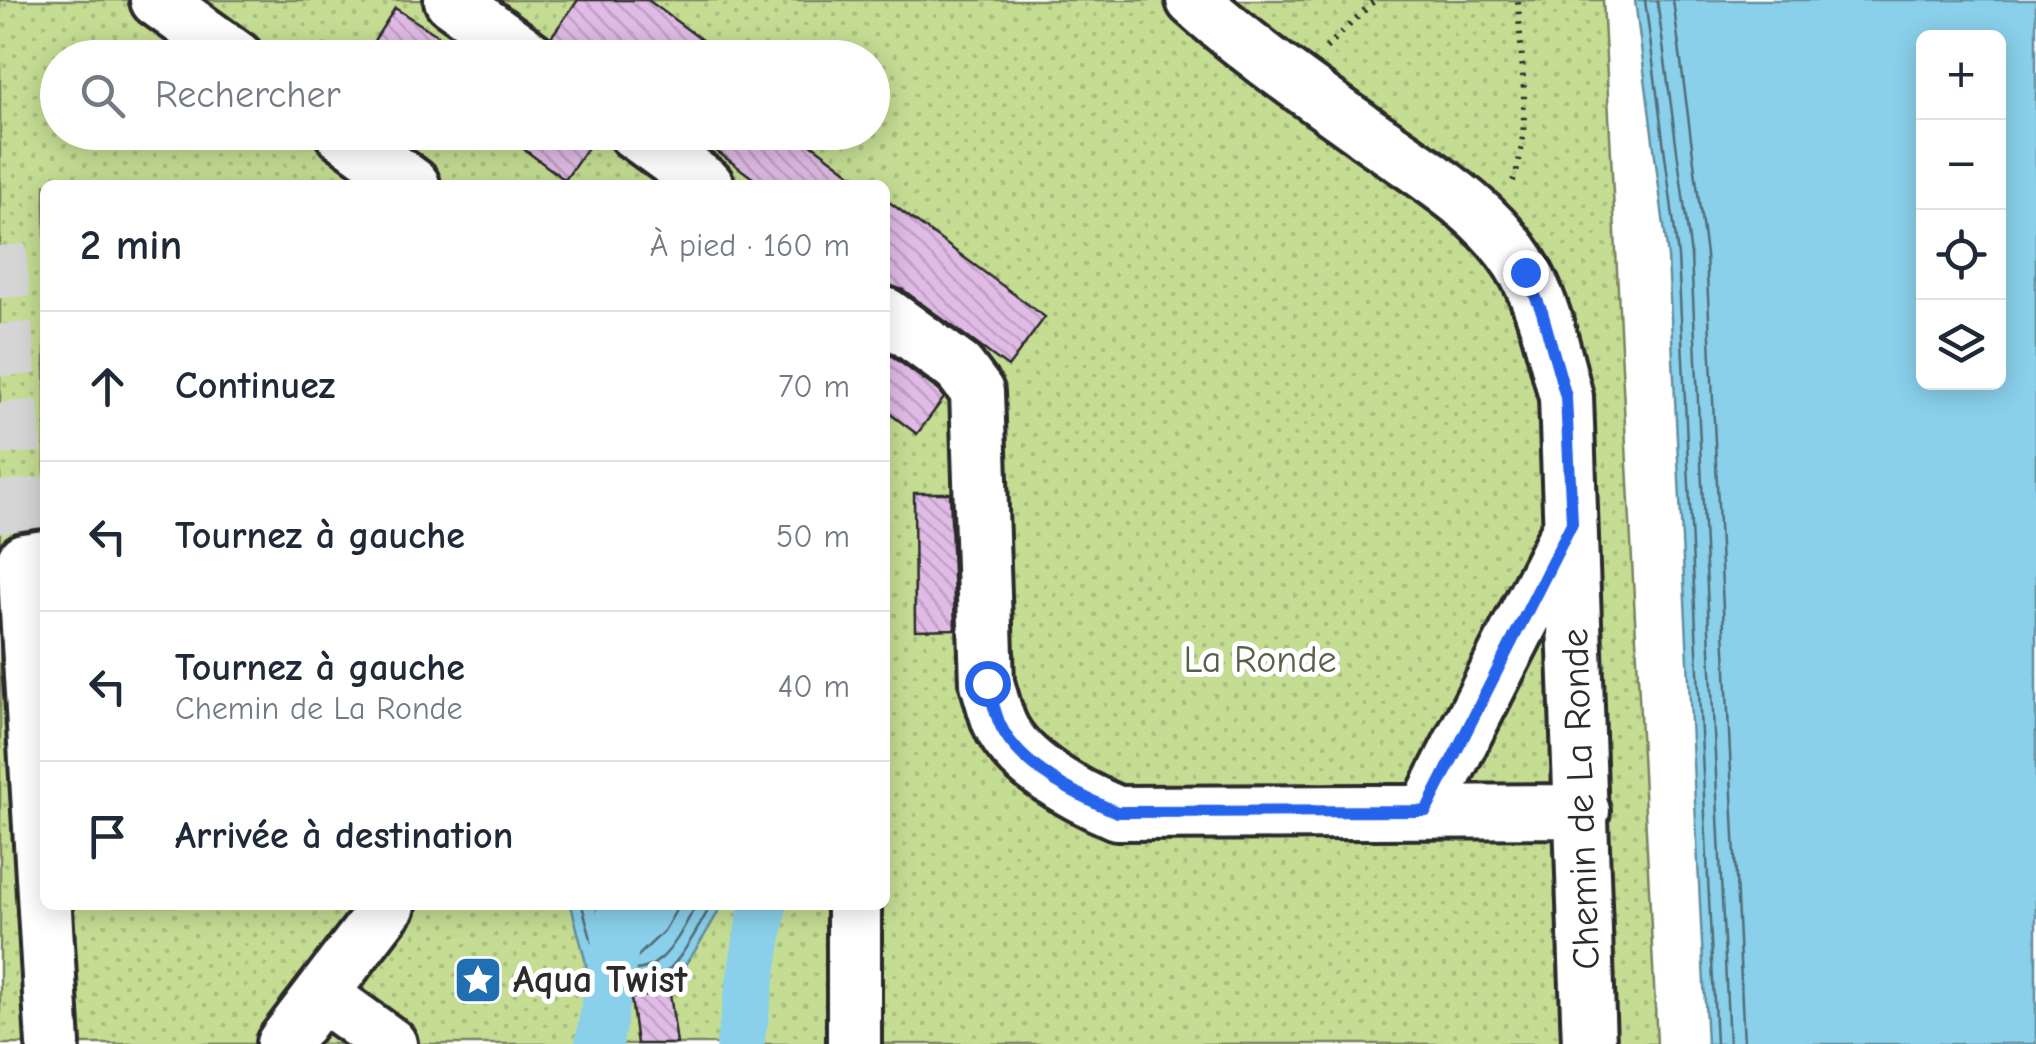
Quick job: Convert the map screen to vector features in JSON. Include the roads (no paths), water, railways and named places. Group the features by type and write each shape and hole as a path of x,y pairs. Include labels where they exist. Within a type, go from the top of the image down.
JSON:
{"street":[{"path":"157,0 212,40"},
{"path":"451,0 505,40"},
{"name":"Chemin de La Ronde","path":"1193,0 1230,33 1424,173 1494,229 1525,272 1542,312 1566,397 1589,1044"},
{"path":"361,150 397,180"},
{"path":"658,150 699,180"},
{"path":"890,318 959,368 977,392 987,683 1000,726 1034,766 1076,795 1117,812 1583,811"},
{"path":"1426,811 1572,523"},
{"path":"40,558 24,560 40,827"},
{"path":"45,910 53,1044"},
{"path":"284,1044 385,910"},
{"path":"854,910 854,1044"},
{"path":"321,994 390,1044"}],"water":[{"path":"1635,0 2036,0 2036,1044 1707,1044 1668,257"},
{"path":"572,910 719,910 688,960 653,992 634,995 592,987"}],"waterway":[{"path":"599,1044 621,910"},
{"path":"740,1044 762,910"}],"tunnel":[{"path":"0,246 24,560"}],"place":[{"name":"Aqua Twist","path":"478,980"}],"park label":[{"name":"La Ronde","path":"1260,660"}]}
